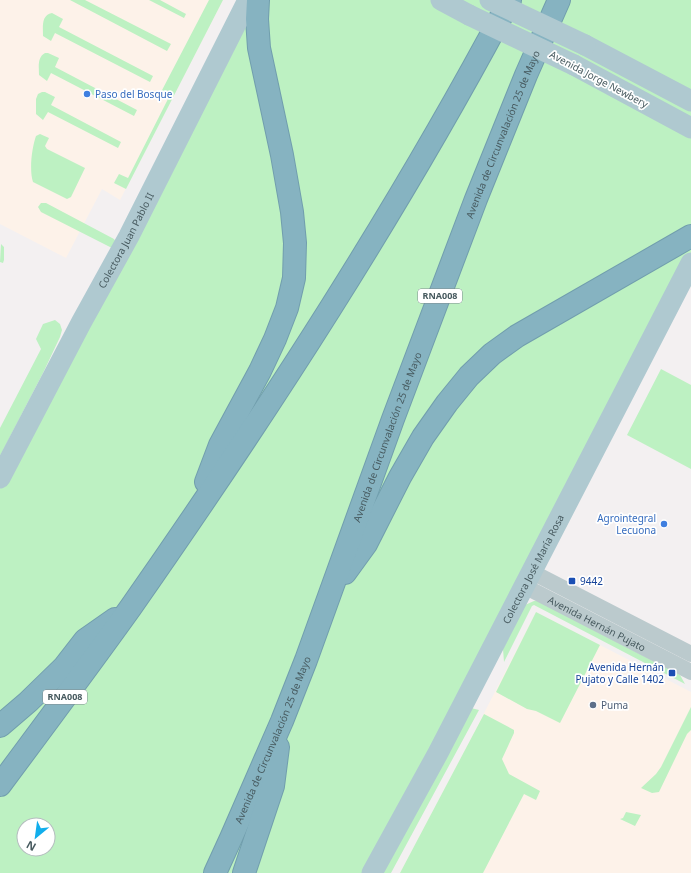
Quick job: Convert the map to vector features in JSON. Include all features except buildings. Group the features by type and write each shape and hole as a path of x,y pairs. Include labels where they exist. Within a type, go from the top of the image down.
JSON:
{"highway":[{"path":"192,518 220,444 260,371 275,339 287,308 294,278 295,244 292,212 282,155 259,48 257,19 258,0"},
{"name":"RNA008","path":"0,785 129,609 290,372 387,217 474,68 510,0"},
{"name":"Avenida de Circunvalación 25 de Mayo","path":"215,873 282,721 330,595 393,418 476,199 526,75 559,0"},
{"path":"330,595 366,544 400,477 423,437 447,403 469,376 492,354 517,336 691,236"},
{"path":"0,726 28,702 64,667 85,640 129,609"},
{"path":"244,873 273,786 282,721"}],"main road":[{"name":"Colectora Juan Pablo II","path":"0,478 81,323 129,236 248,0"},
{"name":"Avenida Jorge Newbery","path":"441,0 574,65 691,128"},
{"path":"490,0 584,45 691,101"},
{"name":"Colectora José María Rosa","path":"372,873 438,753 691,263"}],"street":[{"name":"Avenida Hernán Pujato","path":"528,579 691,654"},
{"name":"Avenida Hernán Pujato","path":"528,579 690,670"}],"shaded area":[{"name":"Paso del Bosque","path":"0,0 223,0 120,200 102,189 66,258 0,224"},
{"path":"536,612 691,692 691,873 400,873"}],"green space":[{"path":"70,0 85,0 171,44 167,51"},
{"path":"149,0 160,0 186,14 184,18"},
{"path":"209,0 223,0 126,189 114,183 119,174 128,178 168,99 160,94"},
{"path":"248,0 691,0 691,263 372,873 0,873 0,478"},
{"path":"52,13 63,19 59,27 153,76 150,82 55,33 51,41 43,36 44,19 48,14"},
{"path":"45,53 59,58 55,67 137,110 134,116 51,73 47,81 39,75 40,60 42,55"},
{"path":"42,92 55,97 51,105 121,142 118,148 48,112 43,120 36,114 36,99 38,94"},
{"path":"40,134 49,138 45,146 47,149 85,168 71,197 67,199 33,182 31,171 32,152 36,136"},
{"path":"41,203 46,203 114,239 116,242 112,248 41,212 38,207"},
{"path":"1,244 4,247 3,263 0,262"},
{"path":"55,320 60,324 62,330 60,337 0,456 0,428 41,349 36,339 43,324"},
{"path":"661,369 691,385 691,469 627,435"},
{"path":"538,601 680,675 685,684 534,605 532,606 504,662 503,649 525,605"},
{"path":"536,612 600,645 560,723 536,711 527,709 496,692"},
{"path":"691,707 691,730 687,734 659,792 652,793 641,788 656,774 661,767"},
{"path":"471,708 479,710 391,873 382,873"},
{"path":"484,714 514,730 502,759 509,774 540,791 536,800 524,794 483,873 400,873"},
{"path":"626,812 641,815 635,826 620,819 623,818"}],"place":[{"name":"Paso del Bosque","path":"87,94"},
{"name":"Agrointegral Lecuona","path":"664,524"},
{"name":"9442","path":"572,581"},
{"name":"Avenida Hernán Pujato y Calle 1402","path":"672,673"},
{"name":"Puma","path":"593,705"}]}
